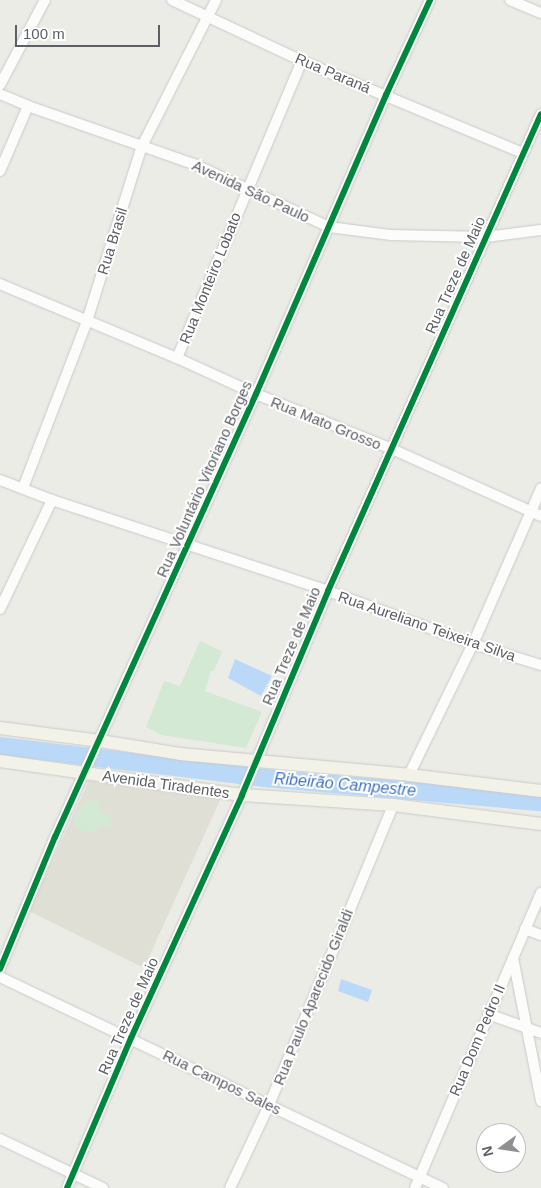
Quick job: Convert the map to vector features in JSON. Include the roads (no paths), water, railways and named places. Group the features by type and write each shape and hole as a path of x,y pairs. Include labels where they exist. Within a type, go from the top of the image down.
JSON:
{"main road":[{"name":"Avenida Tiradentes","path":"0,728 98,745 180,754 254,765 409,775 541,791"},
{"name":"Avenida Tiradentes","path":"0,761 87,768 243,791 393,805 541,824"}],"street":[{"path":"0,85 46,0"},
{"name":"Rua Paraná","path":"172,0 302,61 523,154"},
{"name":"Rua Brasil","path":"23,488 87,321 142,146 216,0"},
{"name":"Rua Voluntário Vitoriano Borges","path":"0,969 87,768 256,394 386,95 430,0"},
{"path":"510,0 541,13"},
{"name":"Rua Monteiro Lobato","path":"177,358 246,189 302,61"},
{"name":"Avenida São Paulo","path":"0,94 28,106 194,164 329,227 391,235 486,237 541,230"},
{"path":"0,171 28,106"},
{"name":"Rua Treze de Maio","path":"67,1188 131,1038 243,791 328,591 541,114"},
{"name":"Rua Mato Grosso","path":"0,284 392,450 541,516"},
{"name":"Rua Aureliano Teixeira Silva","path":"0,480 52,500 328,591 472,644 541,666"},
{"path":"409,775 472,644 541,488"},
{"path":"0,609 52,500"},
{"name":"Rua Paulo Aparecido Giraldi","path":"230,1188 269,1105 393,805"},
{"name":"Rua Dom Pedro II","path":"414,1188 541,893"},
{"path":"525,929 541,935"},
{"path":"512,958 541,1100"},
{"name":"Rua Campos Sales","path":"0,977 443,1188"},
{"path":"488,1014 541,1033"},
{"path":"0,1139 103,1188"}],"water":[{"path":"235,659 272,676 261,696 228,678"},
{"path":"341,979 372,990 368,1002 338,991"}],"waterway":[{"name":"Ribeirão Campestre","path":"0,746 264,778 541,802"}]}
